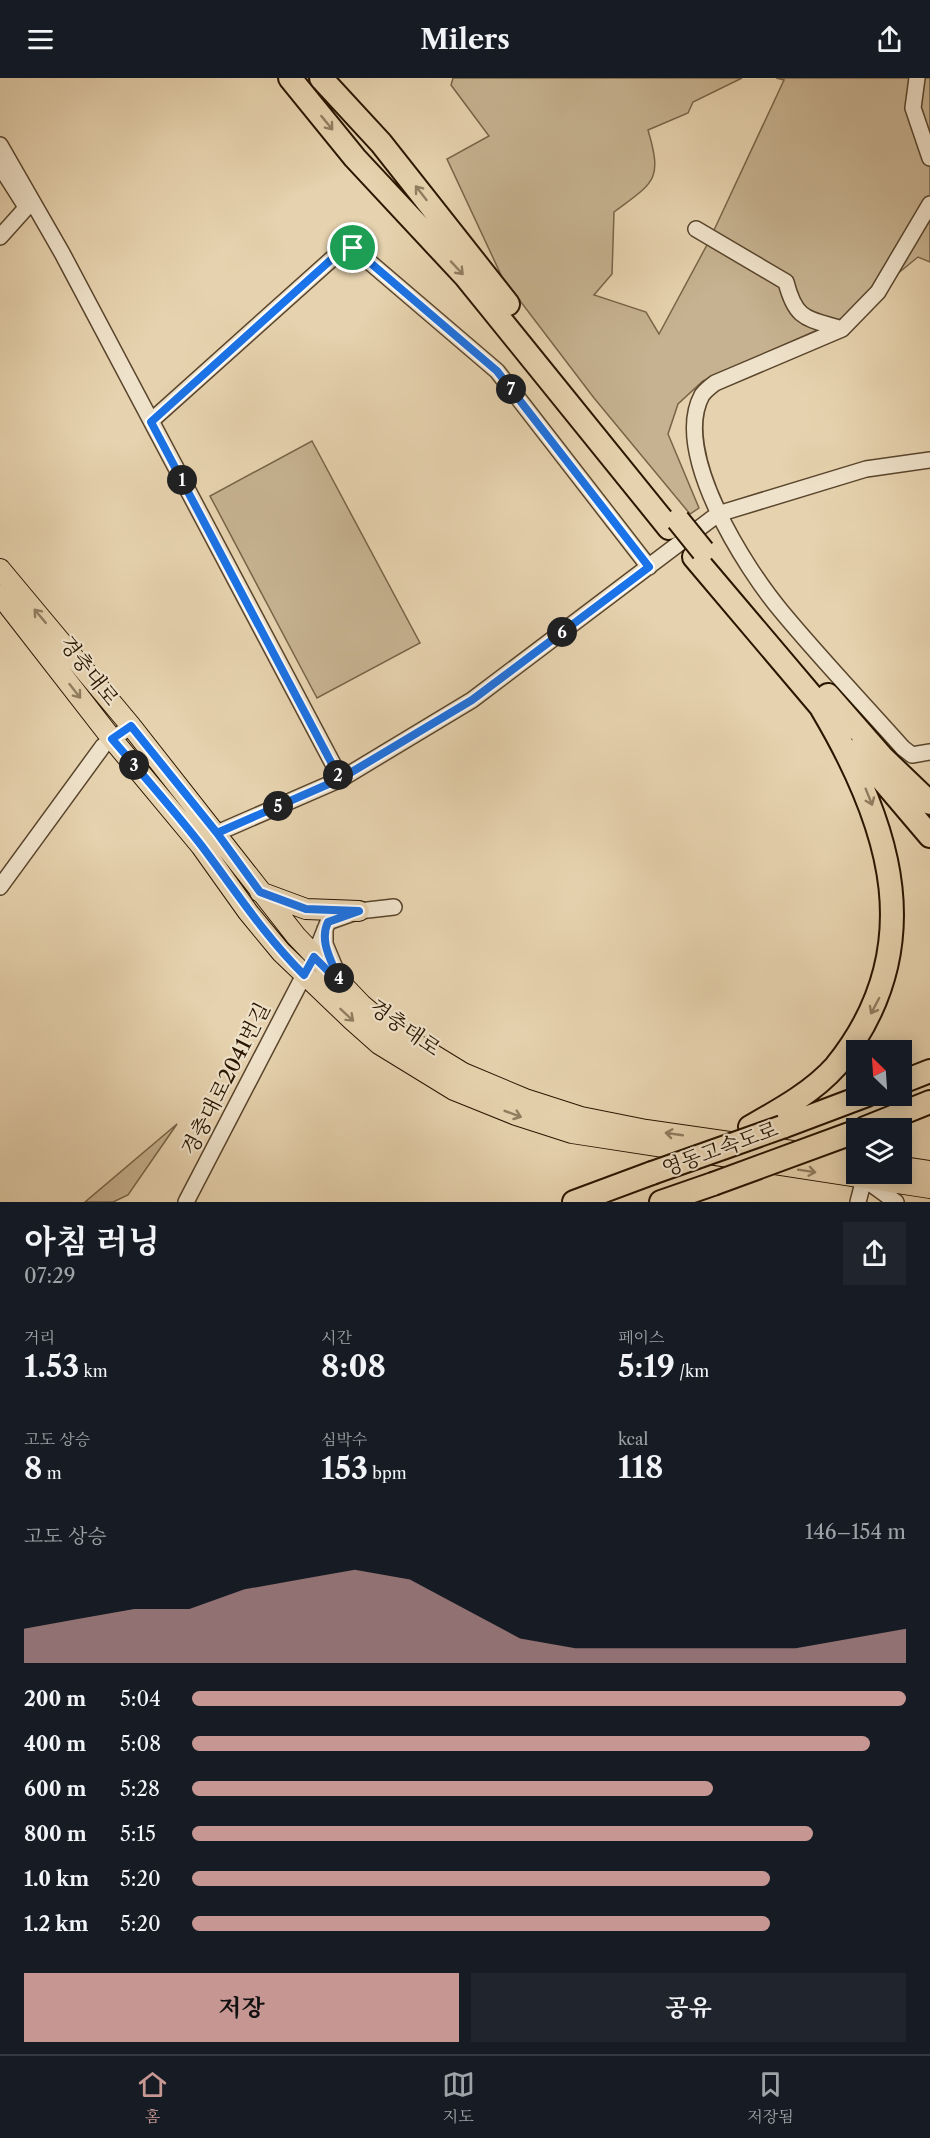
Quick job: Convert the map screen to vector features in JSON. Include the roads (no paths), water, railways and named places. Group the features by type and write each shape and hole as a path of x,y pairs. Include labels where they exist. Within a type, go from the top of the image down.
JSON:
{"highway":[{"path":"290,78 355,158 466,278 674,524 822,709 930,836"},
{"path":"321,78 381,143 674,524"},
{"path":"699,554 881,756 930,814"},
{"path":"678,1164 788,1105 836,1066 869,1017 883,990 894,954 898,923 888,850 863,780 822,709"},
{"path":"881,756 930,803"},
{"path":"912,1078 930,1071"},
{"name":"영동고속도로","path":"890,1118 930,1102"},
{"name":"영동고속도로","path":"574,1202 846,1103"},
{"name":"영동고속도로","path":"661,1202 846,1135"}],"main road":[{"name":"경충대로","path":"0,569 131,726 217,833 260,892 314,957 388,1027 463,1074 525,1099 581,1117 646,1130 846,1159"},
{"name":"경충대로","path":"0,595 112,739 201,846 248,912 304,975 379,1044 454,1090 516,1115 572,1133 846,1176"},
{"path":"260,892 306,909 359,911"},
{"path":"304,975 314,957"},
{"path":"912,1168 930,1171"},
{"name":"경충대로","path":"904,1184 924,1188"},
{"path":"905,1202 908,1192 924,1188"}],"street":[{"path":"917,78 913,108 930,158"},
{"path":"0,145 62,253 340,779"},
{"path":"0,166 47,246 62,253"},
{"path":"930,204 878,292 842,329 715,383 702,395 693,432 695,448 718,514 780,611 903,748 912,754 923,755 930,752"},
{"path":"0,237 26,208"},
{"path":"696,229 786,282 792,305 805,317 842,329"},
{"path":"151,422 344,248 353,248 497,371 649,567"},
{"path":"201,846 217,833 340,779 472,700 718,514 866,469 930,460"},
{"path":"0,887 103,746 131,726"},
{"path":"314,957 328,922 359,911 394,907"},
{"path":"325,929 325,944 340,983"},
{"name":"경충대로2041번길","path":"186,1202 304,975"},
{"path":"839,1176 859,1201"},
{"path":"859,1201 862,1184"},
{"path":"874,1184 896,1202"}]}
